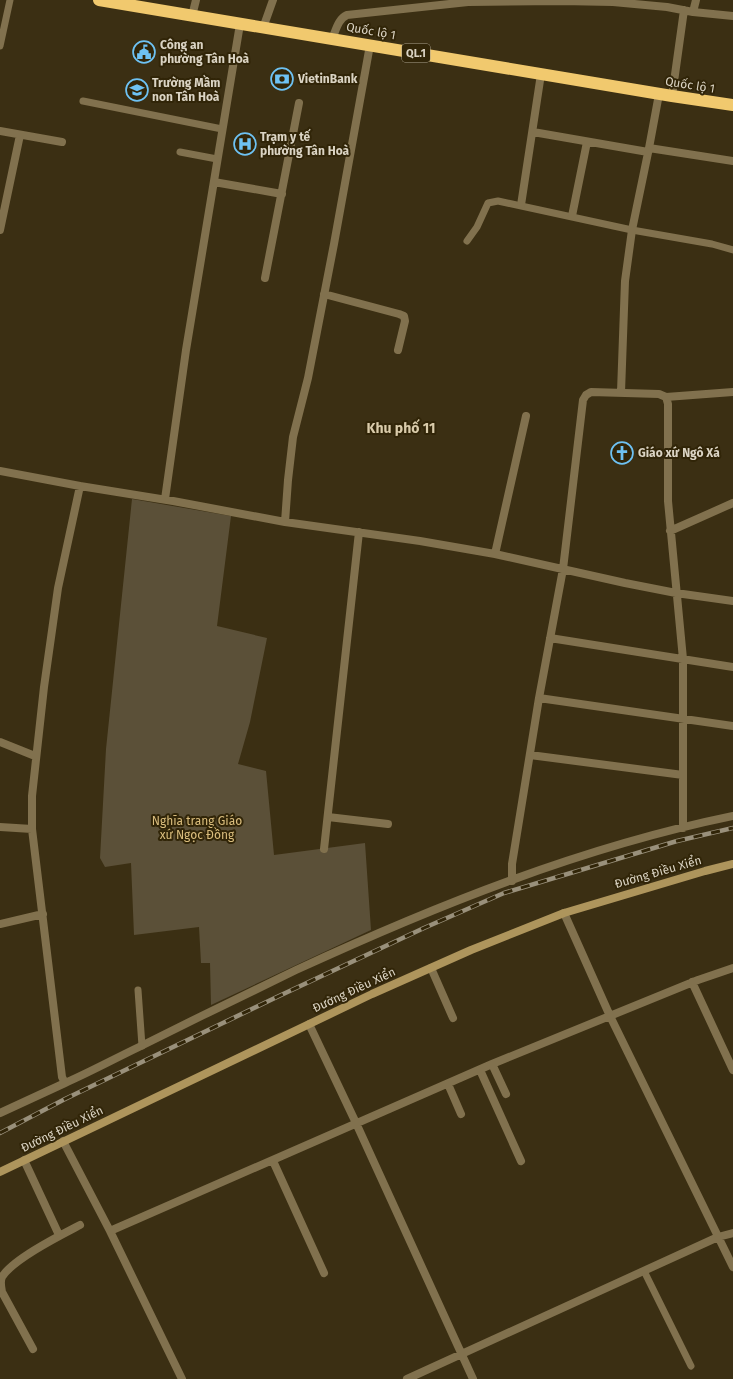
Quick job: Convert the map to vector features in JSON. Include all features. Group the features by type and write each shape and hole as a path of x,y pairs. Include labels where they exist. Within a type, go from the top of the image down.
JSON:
{"highway":[{"name":"Quốc lộ 1","path":"99,0 659,94 733,105"}],"street":[{"path":"192,16 196,0"},
{"path":"263,28 273,0"},
{"path":"693,12 696,0"},
{"path":"332,39 343,16 468,2 606,2 668,4 693,12 733,16"},
{"path":"672,96 684,10"},
{"path":"165,499 186,350 240,24"},
{"path":"285,522 293,437 308,378 370,45"},
{"path":"521,205 541,74"},
{"path":"621,392 625,288 632,230 659,94"},
{"path":"265,278 299,103"},
{"path":"0,131 62,142"},
{"path":"533,132 587,142 733,161"},
{"path":"0,230 20,134"},
{"path":"572,216 587,142"},
{"path":"214,182 282,194"},
{"path":"324,294 404,316 405,321 398,350"},
{"path":"512,881 512,864 539,698 563,569 583,400 586,395 591,392 659,394 666,397 733,392"},
{"path":"666,397 668,404 668,501 683,659 683,828"},
{"path":"495,554 526,416"},
{"path":"0,471 80,486 165,499 285,522 359,532 495,554 625,584 733,601"},
{"path":"64,1083 62,1077 32,829 32,796 44,687 58,588 80,486"},
{"path":"670,530 733,503"},
{"path":"324,848 359,532"},
{"path":"550,638 733,667"},
{"path":"539,698 733,726"},
{"path":"0,742 36,756"},
{"path":"530,756 683,775"},
{"path":"0,1114 295,971 389,928 483,891 570,860 683,828 733,816"},
{"path":"328,817 388,824"},
{"path":"0,827 32,829"},
{"name":"Đường Điều Xiển","path":"0,1172 372,994 431,968 564,913 733,864"},
{"path":"564,913 610,1016 733,1268"},
{"path":"0,924 42,914"},
{"path":"431,968 453,1018"},
{"path":"110,1231 492,1064 692,982 733,968"},
{"path":"692,982 733,1070"},
{"path":"309,1024 473,1379"},
{"path":"492,1064 506,1094"},
{"path":"480,1070 521,1161"},
{"path":"448,1084 461,1114"},
{"path":"63,1141 110,1231 182,1379"},
{"path":"24,1160 59,1235"},
{"path":"273,1161 324,1273"},
{"path":"33,1350 2,1292 1,1282 3,1276 18,1261 59,1235 80,1226"},
{"path":"407,1379 644,1270 718,1237 733,1233"}],"lane":[{"path":"0,46 10,0"},
{"path":"83,101 222,129"},
{"path":"180,152 217,159"},
{"path":"467,241 477,227 488,203 498,201 632,230 712,244 733,250"},
{"path":"138,990 142,1046"},
{"path":"644,1270 691,1366"}],"green space":[{"name":"Nghĩa trang Giáo xứ Ngọc Đồng","path":"132,499 231,516 217,626 267,638 250,722 238,764 266,771 274,855 365,843 371,930 211,1005 210,963 201,963 199,927 134,935 131,863 105,867 100,858 106,749"}],"railway":[{"path":"0,1133 65,1099 279,996 424,928 504,893 677,841 733,828"}],"place":[{"name":"Công an phường Tân Hoà","path":"144,52"},
{"name":"VietinBank","path":"282,79"},
{"name":"Trường Mầm non Tân Hoà","path":"137,90"},
{"name":"Trạm y tế phường Tân Hoà","path":"245,144"},
{"name":"Giáo xứ Ngô Xá","path":"622,453"}],"district":[{"name":"Khu phố 11","path":"401,428"}]}
